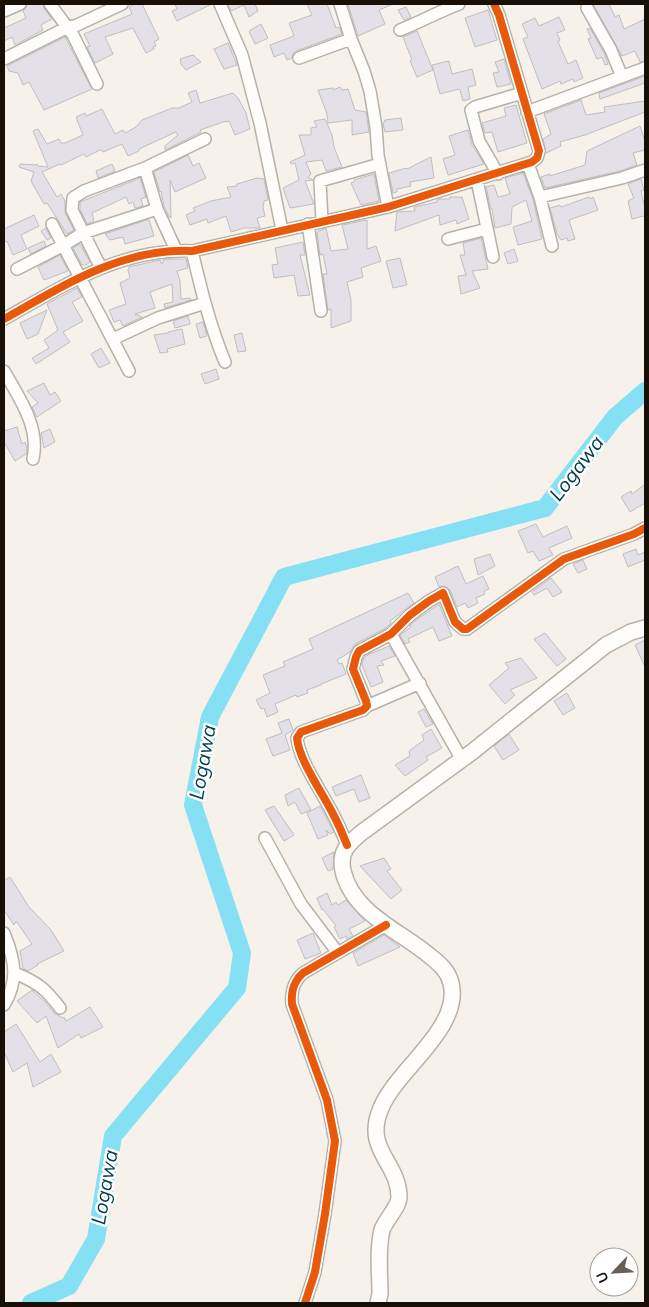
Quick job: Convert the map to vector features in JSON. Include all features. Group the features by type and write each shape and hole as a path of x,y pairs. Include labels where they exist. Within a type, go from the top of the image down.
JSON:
{"main road":[{"path":"378,1303 380,1294 381,1238 388,1218 399,1199 398,1187 376,1137 377,1121 386,1096 447,1017 452,1002 452,990 450,980 442,966 420,947 386,925 360,903 349,888 342,865 347,845 462,760 606,645 631,632 645,628"}],"street":[{"path":"4,11 20,4"},
{"path":"50,4 68,27 97,84"},
{"path":"4,59 68,27 75,26 122,4"},
{"path":"220,4 242,55 260,123 282,230"},
{"path":"340,4 370,91 388,207"},
{"path":"400,30 459,4"},
{"path":"4,320 80,276 140,256 176,250 192,251 388,207 498,174 535,160 539,151 494,4"},
{"path":"587,8 611,50 622,77"},
{"path":"299,58 351,39"},
{"path":"527,112 645,70"},
{"path":"498,174 479,141 471,110 474,107 522,93"},
{"path":"101,268 72,210 73,198 84,191 144,168 205,139"},
{"path":"322,222 320,181 380,164"},
{"path":"528,164 540,197 552,246"},
{"path":"144,168 157,209 176,250"},
{"path":"540,197 622,178 645,170"},
{"path":"477,180 493,257"},
{"path":"17,269 83,233 157,209"},
{"path":"52,224 129,371"},
{"path":"308,224 321,311"},
{"path":"448,239 487,229"},
{"path":"192,251 215,337 225,362"},
{"path":"113,339 158,318 205,303"},
{"path":"4,371 26,410 31,423 36,448 33,459"},
{"path":"367,706 353,669 359,651 392,634 410,615 429,601 444,593 455,622 463,629 467,629 564,559 634,534 645,528"},
{"path":"392,634 398,648 420,683 462,760"},
{"path":"347,845 334,815 318,789 297,744 298,735 304,731 363,710 367,706 420,683"},
{"path":"265,838 301,904 338,953"},
{"path":"304,1303 315,1272 326,1214 335,1141 327,1100 292,1004 292,988 300,975 386,925"},
{"path":"4,933 11,951 15,973 13,989 4,1005"},
{"path":"15,973 42,986 60,1008"}],"building":[{"path":"27,4 43,4 52,19 41,25 43,30 15,45 12,37 4,41 4,28 26,18 23,11"},
{"path":"135,4 142,4 159,39 154,42 156,46 153,47 154,49 146,53 133,28 105,37 113,54 95,63 87,47 90,46 84,34 132,14 129,7"},
{"path":"175,4 212,4 177,21 172,11 177,9"},
{"path":"228,4 255,4 258,11 249,17 244,5 231,11"},
{"path":"307,4 327,4 336,28 339,27 342,34 296,51 292,58 287,60 284,53 274,57 270,45 294,36 289,23 312,15"},
{"path":"348,4 393,4 379,10 385,24 358,36"},
{"path":"593,4 609,4 615,17 619,15 624,29 645,19 645,61 640,62 635,51 622,56"},
{"path":"406,7 411,17 404,20 398,10"},
{"path":"488,10 497,40 475,47 465,18"},
{"path":"559,17 565,30 557,33 560,40 558,42 568,64 576,60 583,78 574,82 573,79 561,84 560,81 542,89 523,39 528,37 522,24 535,18 539,26"},
{"path":"261,24 268,38 255,44 249,31"},
{"path":"590,28 608,64 605,65 602,57 597,59 588,39 591,38 587,29"},
{"path":"417,31 433,70 417,77 403,37"},
{"path":"65,37 92,89 44,110 29,82 23,85 18,73 9,71 7,66"},
{"path":"228,43 237,65 224,69 214,49"},
{"path":"193,55 201,62 186,70 181,64 180,59"},
{"path":"504,59 511,84 497,87 493,73 499,72 495,62"},
{"path":"449,61 452,74 472,69 476,85 468,87 470,99 463,101 459,89 440,94 432,65"},
{"path":"645,76 645,83 600,99 599,93"},
{"path":"340,87 342,90 348,89 355,110 366,112 369,132 352,135 352,120 328,123 327,114 318,90 333,88 333,90"},
{"path":"196,90 200,103 233,93 246,113 250,129 235,135 229,121 226,121 200,130 201,132 165,150 165,146 178,135 176,132 128,156 122,144 103,152 100,150 86,157 84,154 42,172 57,197 61,194 65,201 65,213 74,230 67,234 47,203 44,204 31,181 34,172 19,167 20,164 37,164 38,166 48,167 33,131 38,129 47,144 59,139 61,143 65,143 83,135 76,117 85,113 86,116 102,109 115,134 123,130 125,133 136,127 142,120 192,102 188,93"},
{"path":"581,100 586,115 605,112 604,107 645,101 645,112 585,135 560,142 561,146 546,153 543,139 551,134 544,114"},
{"path":"516,105 527,143 498,152 492,132 485,133 482,123 506,116 504,108"},
{"path":"401,118 403,130 385,132 383,124 385,120"},
{"path":"325,119 342,167 326,171 322,160 306,162 311,174 308,177 313,180 305,181 314,204 290,208 283,188 299,180 295,163 291,164 290,162 305,155 299,135 311,135 311,128 317,127 314,121"},
{"path":"640,126 645,141 645,150 633,153 637,165 620,171 545,188 541,177 585,165 587,151"},
{"path":"468,130 472,145 484,164 448,175 443,159 455,155 449,136"},
{"path":"188,155 193,166 199,163 206,178 175,192 170,180 171,218 164,206 154,172"},
{"path":"431,157 434,178 410,182 411,186 397,189 397,192 393,193 389,173 407,169"},
{"path":"112,164 115,171 98,178 96,171"},
{"path":"523,173 533,199 542,239 518,245 513,227 532,221 526,200 512,207 511,224 495,228 486,187 494,185 498,197 510,194 505,178"},
{"path":"374,174 379,201 361,205 351,183 354,180"},
{"path":"140,178 146,197 141,199 143,206 135,208 133,202 129,204 126,197 92,213 94,221 87,224 80,209 80,202"},
{"path":"257,178 264,179 268,200 264,201 265,216 257,218 260,228 244,228 231,232 226,216 208,223 207,219 190,225 186,215 195,211 193,208 211,201 231,197 227,187 237,186 237,184"},
{"path":"641,179 644,190 641,191 645,217 632,219 628,201 634,198 628,184"},
{"path":"450,197 462,197 469,219 457,224 456,220 440,225 439,215 395,231 397,212 415,211 414,207 437,202 439,199 450,199"},
{"path":"589,197 590,199 593,197 598,210 569,220 575,239 568,241 567,238 561,240 557,234 550,208 560,205 561,207"},
{"path":"34,215 39,226 21,235 27,249 13,255 7,241 4,242 4,229"},
{"path":"149,220 154,236 125,244 123,237 110,240 105,234"},
{"path":"367,220 367,249 376,246 381,261 361,268 363,277 347,282 351,300 351,321 331,328 331,309 328,310 323,274 327,274 323,254 320,255 317,232 326,228 331,251 348,249 342,225"},
{"path":"46,228 51,238 47,240 41,231"},
{"path":"481,238 488,269 472,271 480,288 461,294 458,276 466,275 460,255 465,255 463,243"},
{"path":"44,241 46,246 31,254 28,248"},
{"path":"303,242 305,255 300,255 310,295 298,296 294,275 274,278 272,265 278,264 275,248"},
{"path":"80,244 90,262 86,265 82,265 73,248"},
{"path":"514,249 518,261 508,264 504,253"},
{"path":"60,255 68,271 44,280 38,267"},
{"path":"400,258 407,285 393,288 386,261"},
{"path":"186,259 188,268 177,271 180,281 181,299 190,298 191,300 165,308 164,304 173,302 172,284 150,292 155,308 135,314 142,317 123,326 120,320 114,322 109,310 126,304 120,283 130,278 129,267 160,260 163,263 163,260"},
{"path":"77,288 82,297 72,302 83,321 63,332 70,342 36,364 32,358 49,348 44,340 58,330 47,304"},
{"path":"47,310 38,334 27,339 20,323"},
{"path":"188,316 190,324 175,328 173,321"},
{"path":"203,322 207,336 200,338 196,324"},
{"path":"182,329 185,344 167,349 168,352 160,353 154,335"},
{"path":"242,333 246,351 238,352 234,335"},
{"path":"101,348 110,363 99,368 91,354"},
{"path":"216,369 219,379 205,384 201,374"},
{"path":"44,383 50,395 55,392 61,401 37,417 32,407 38,403 27,391"},
{"path":"17,427 22,444 25,442 27,448 26,454 15,461 4,442 4,431"},
{"path":"50,429 55,442 44,448 41,433"},
{"path":"645,484 645,503 630,512 621,497 631,491 632,494"},
{"path":"536,524 543,537 567,526 572,538 549,548 553,555 539,561 533,551 528,553 518,531"},
{"path":"636,549 638,555 645,552 645,560 628,567 623,554"},
{"path":"490,554 495,566 478,575 474,559"},
{"path":"583,560 587,569 578,573 573,564"},
{"path":"458,566 466,584 483,576 489,589 484,591 485,594 476,598 478,603 468,608 465,603 457,607 450,590 444,586 439,587 435,577"},
{"path":"551,578 562,592 553,597 547,588 534,595 532,592"},
{"path":"408,593 414,603 390,621 391,623 386,628 355,644 350,652 337,660 339,664 342,663 346,674 307,690 308,693 297,697 296,695 275,704 278,712 267,717 264,708 261,709 256,700 270,693 263,675 285,666 283,662 313,649 309,639"},
{"path":"439,604 452,636 439,641 433,627 408,639 410,642 405,644 400,635 411,627 410,625 415,621"},
{"path":"545,633 566,659 557,666 534,639"},
{"path":"645,640 645,667 635,645"},
{"path":"389,646 395,656 381,661 384,665 377,666 383,682 371,687 362,665 363,660 365,656"},
{"path":"521,658 537,678 510,690 515,695 505,704 489,685 509,668 505,663"},
{"path":"567,693 575,708 563,715 554,701"},
{"path":"424,709 433,724 426,727 418,712"},
{"path":"289,719 293,730 285,735 290,750 273,756 266,739 282,733 278,723"},
{"path":"431,729 442,748 426,757 428,760 405,776 395,765 410,756 409,751 424,740 422,735"},
{"path":"509,734 519,750 503,760 494,746"},
{"path":"361,775 370,798 359,802 354,789 336,796 332,787"},
{"path":"299,788 311,810 301,814 295,802 288,806 285,795"},
{"path":"274,806 294,835 284,841 265,810"},
{"path":"320,806 334,832 330,834 326,830 328,835 318,839 307,813"},
{"path":"334,852 333,869 328,871 322,858"},
{"path":"384,858 391,869 387,871 402,890 391,899 360,866"},
{"path":"10,877 29,907 51,930 64,951 37,964 28,971 23,968 20,951 32,944 16,921 14,925 4,910 4,881"},
{"path":"327,893 332,905 336,902 338,905 346,900 365,921 349,929 353,936 347,939 346,936 340,939 334,927 336,926 322,910 317,898"},
{"path":"313,933 321,953 305,959 297,940"},
{"path":"384,935 400,947 358,966 353,953"},
{"path":"32,990 54,1013 64,1017 66,1021 90,1007 103,1027 81,1038 79,1034 58,1048 46,1016 37,1023 17,1001"},
{"path":"16,1024 40,1062 51,1054 61,1072 33,1087 27,1063 13,1072 4,1052 4,1032"}],"waterway":[{"name":"Logawa","path":"31,1303 69,1286 96,1239 113,1136 237,988 242,953 193,805 210,717 284,577 545,508 615,417 645,391"}],"cycle path":[{"path":"4,319 71,282 117,262 166,252 192,251 388,207 532,162 537,158 539,151 499,15 494,4"},
{"path":"347,845 336,819 302,757 297,738 301,732 363,710 367,706 353,669 359,651 391,634 410,615 443,593 455,622 463,629 467,629 564,559 634,534 645,528"},
{"path":"305,1303 315,1272 335,1141 327,1100 292,1004 292,991 303,973 386,925"}]}
